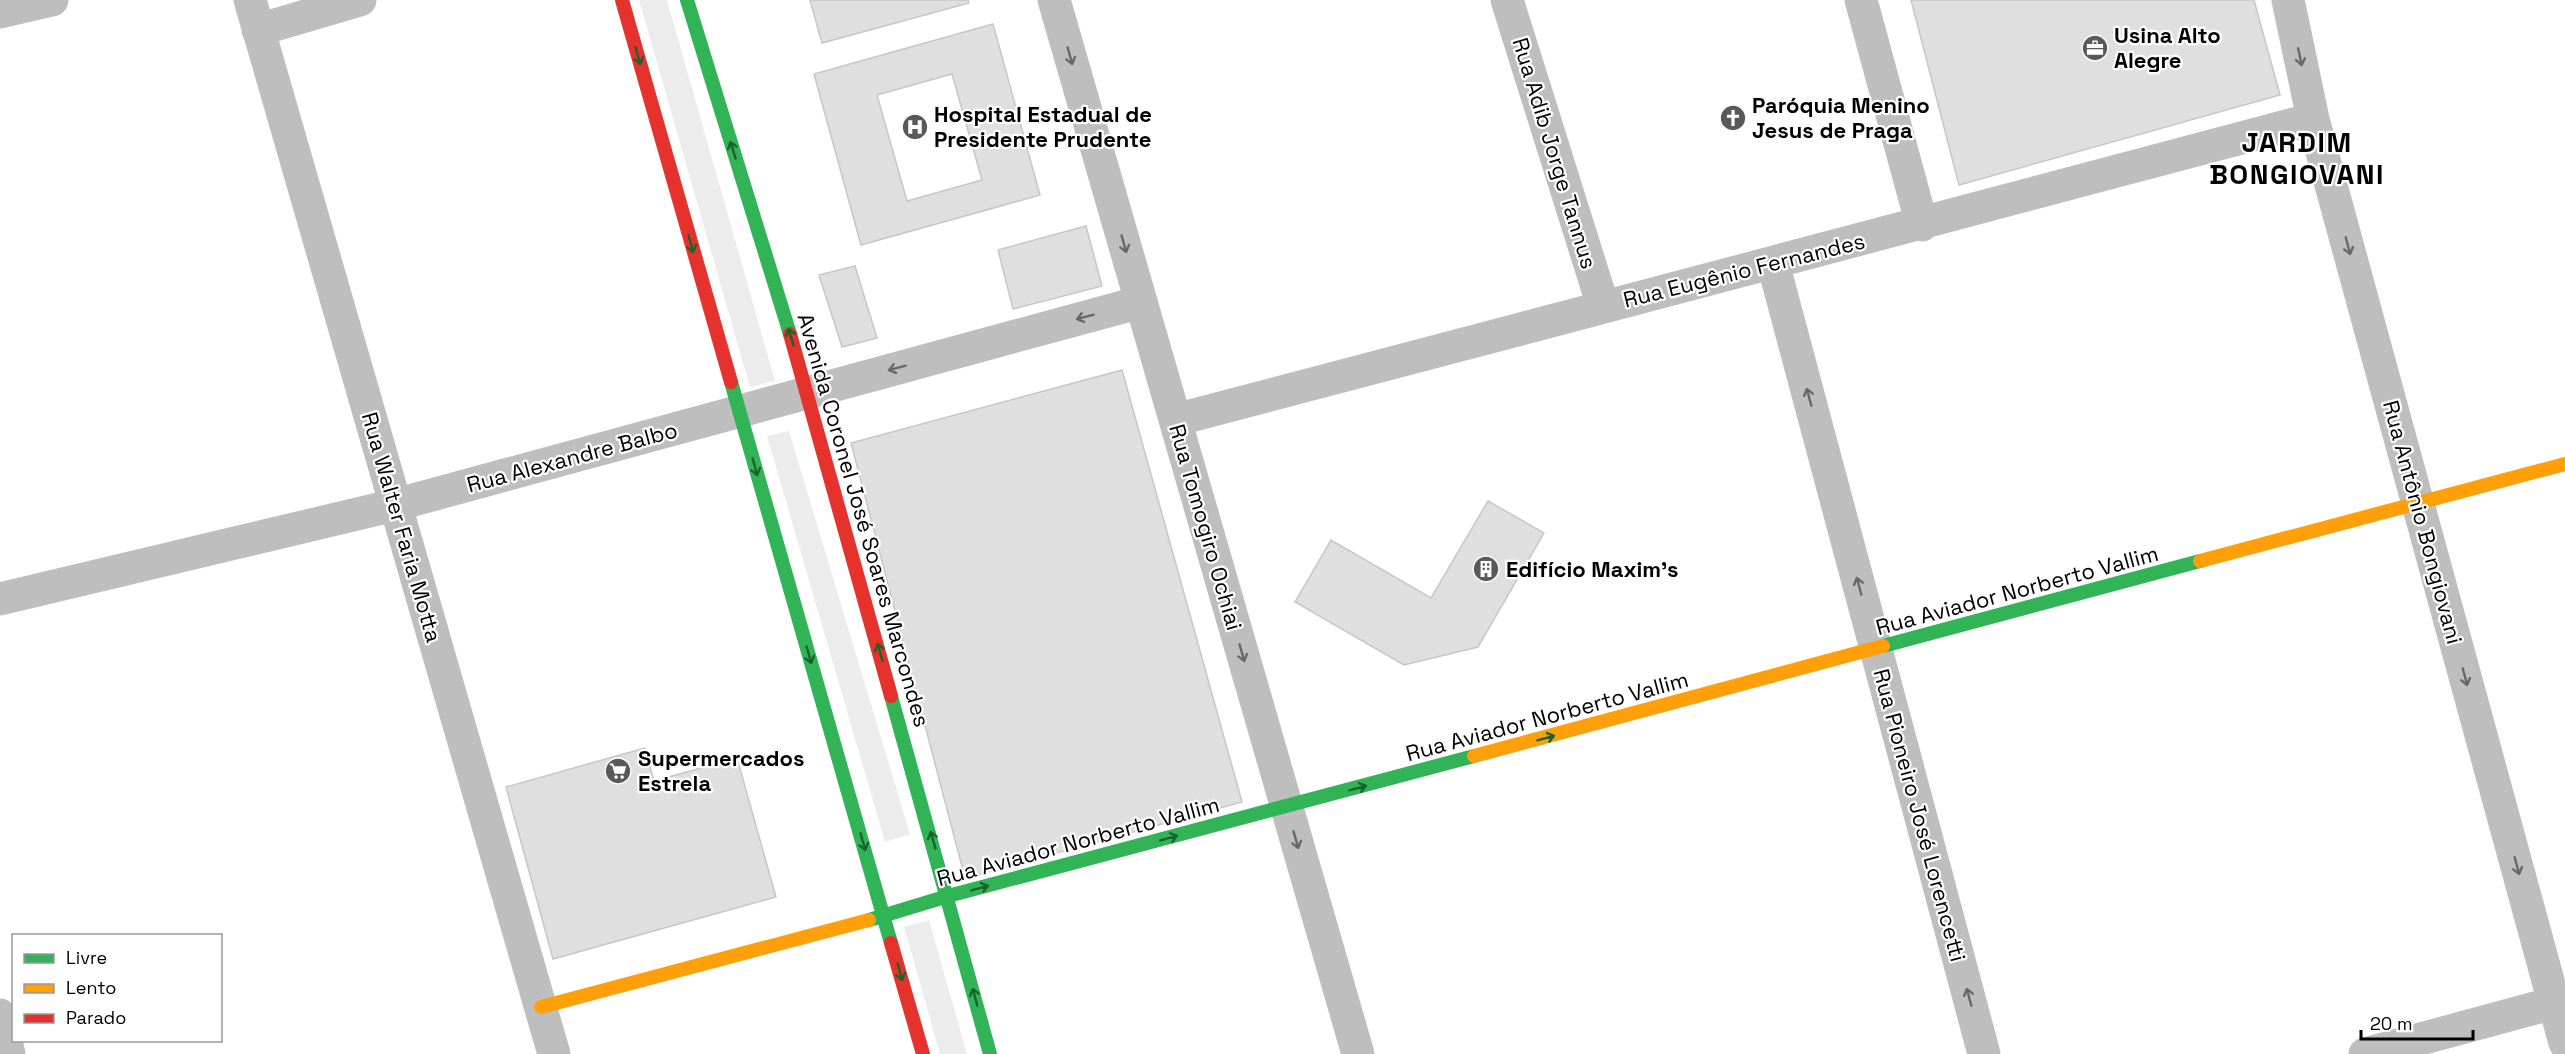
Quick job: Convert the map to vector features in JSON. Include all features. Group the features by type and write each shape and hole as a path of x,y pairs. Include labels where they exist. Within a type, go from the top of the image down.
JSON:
{"main road":[{"path":"622,0 923,1054"},
{"name":"Avenida Coronel José Soares Marcondes","path":"687,0 808,393 990,1054"},
{"name":"Rua Aviador Norberto Vallim","path":"541,1008 884,916 948,896 2565,464"}],"street":[{"path":"0,12 52,0"},
{"path":"254,15 360,0"},
{"name":"Rua Tomogiro Ochiai","path":"1054,0 1358,1054"},
{"name":"Rua Adib Jorge Tannus","path":"1507,0 1603,306"},
{"path":"1861,0 1922,225"},
{"name":"Rua Antônio Bongiovani","path":"2297,2 2313,119 2418,504 2560,1002 2565,1043"},
{"name":"Rua Walter Faria Motta","path":"254,15 554,1054"},
{"name":"Rua Eugênio Fernandes","path":"1175,420 1603,306 1922,225 2313,119"},
{"name":"Rua Pioneiro José Lorencetti","path":"1773,263 1984,1054"},
{"name":"Rua Alexandre Balbo","path":"0,598 395,505 1141,302"},
{"path":"2365,1054 2560,1002"},
{"path":"0,1015 9,1054"}],"shaded area":[{"path":"639,0 667,0 775,381 750,387"},
{"path":"789,431 910,834 885,842 767,436"},
{"path":"929,920 967,1054 940,1054 904,927"}],"building":[{"path":"810,0 968,0 969,3 822,43"},
{"name":"Usina Alto Alegre","path":"1911,0 2254,0 2280,95 1959,185"},
{"path":"993,24 1040,195 861,245 814,74","holes":["952,74 982,180 907,201 877,95"]},
{"path":"1086,226 1102,286 1013,309 998,250"},
{"path":"855,266 877,338 842,347 819,275"},
{"path":"1122,370 1242,802 965,878 851,443"},
{"name":"Edifício Maxim's","path":"1488,501 1544,533 1478,647 1404,665 1295,602 1331,540 1431,598"},
{"path":"645,748 654,781 737,758 776,897 553,959 506,787"}],"traffic: fast":[{"path":"687,0 790,334"},
{"path":"731,382 891,943"},
{"path":"1883,646 2200,561"},
{"path":"891,696 990,1054"},
{"path":"869,920 948,896 1474,756"}],"traffic: slow":[{"path":"2200,561 2565,464"},
{"path":"1474,756 1883,646"},
{"path":"541,1007 869,920"}],"traffic: jam":[{"path":"622,0 731,382"},
{"path":"790,334 891,696"},
{"path":"891,943 923,1054"}],"place":[{"name":"Usina Alto Alegre","path":"2095,48"},
{"name":"Paróquia Menino Jesus de Praga","path":"1733,118"},
{"name":"Hospital Estadual de Presidente Prudente","path":"915,127"},
{"name":"Edifício Maxim's","path":"1486,569"},
{"name":"Supermercados Estrela","path":"618,771"}],"district":[{"name":"JARDIM BONGIOVANI","path":"2297,158"}]}
